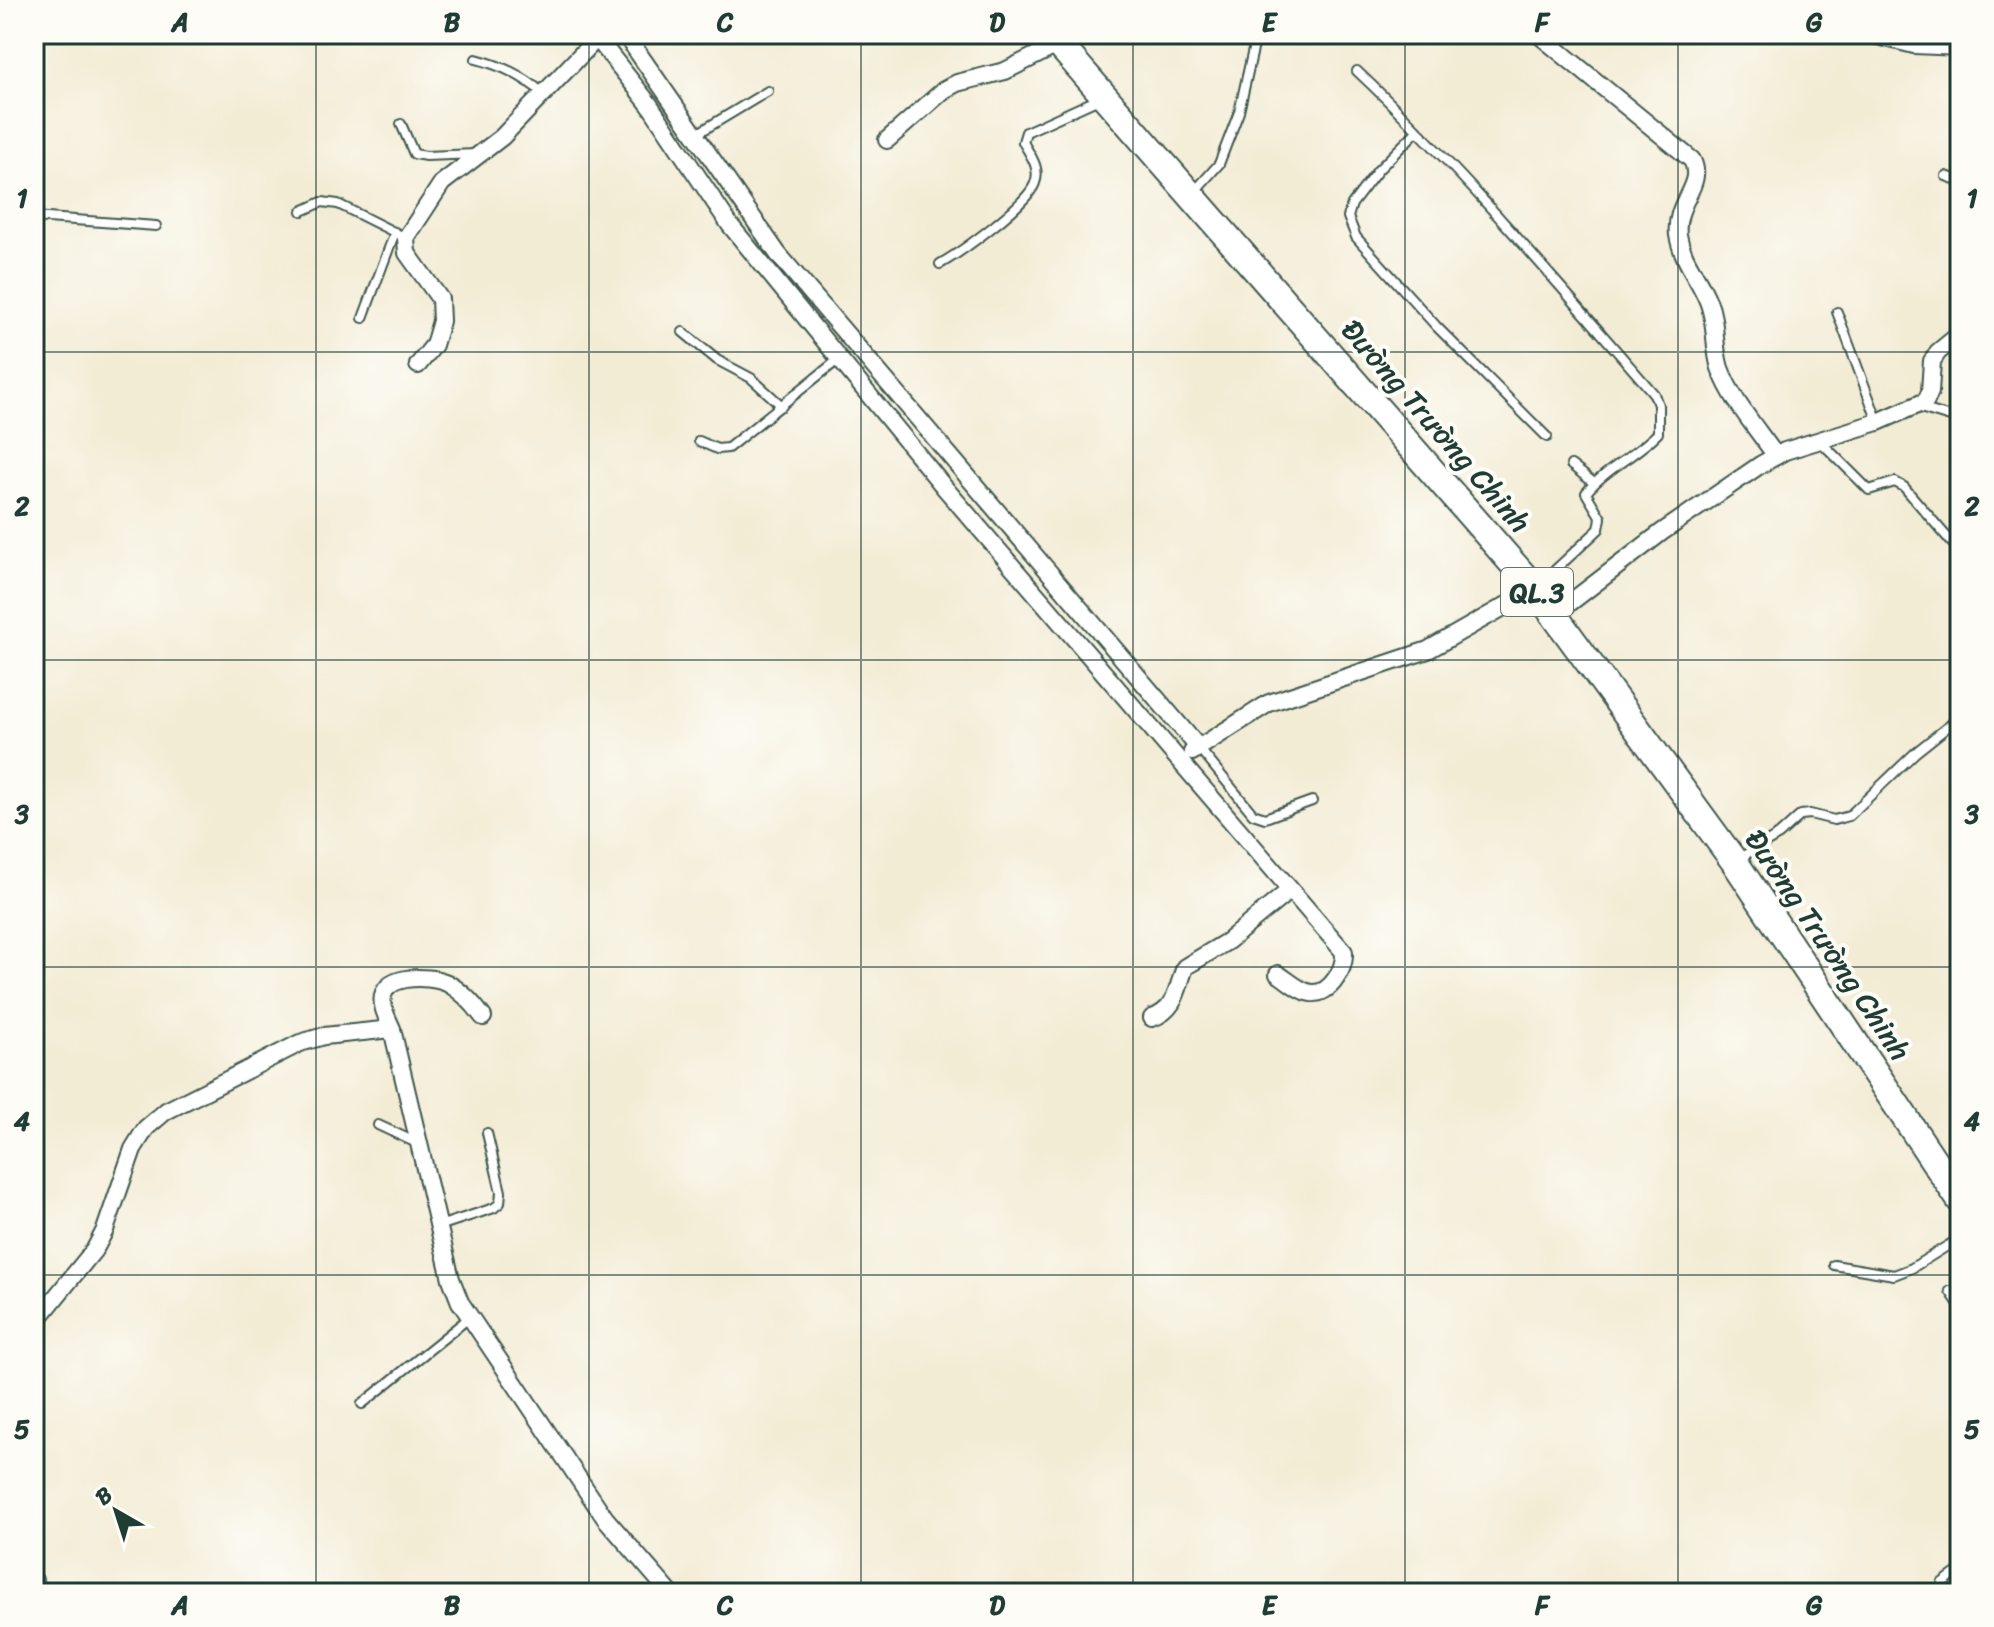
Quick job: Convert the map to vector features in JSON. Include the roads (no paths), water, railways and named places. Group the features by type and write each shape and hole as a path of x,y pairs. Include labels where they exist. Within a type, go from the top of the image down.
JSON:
{"highway":[{"name":"Đường Trường Chinh","path":"1055,39 1535,589 1734,861 1960,1200"}],"street":[{"path":"625,34 778,254 954,480 1189,755 1290,890 1344,952 1344,966 1326,989 1319,992 1310,993 1278,974"},
{"path":"1538,34 1692,160 1697,170 1696,181 1678,216 1682,250 1708,300 1719,366 1776,456"},
{"path":"1870,34 1914,45 1960,47"},
{"path":"418,365 434,345 441,321 440,299 407,253 401,235 442,183 502,137 595,36 649,104 730,225 839,359 954,480 1189,755"},
{"path":"887,140 944,90 957,83 1005,71 1055,39"},
{"path":"1554,615 1662,532 1776,456 1878,422 1926,401 1930,392 1932,361 1960,334"},
{"path":"1189,755 1269,703 1428,650 1535,589"},
{"path":"1152,1018 1164,1014 1173,1004 1185,967 1228,941 1290,890"},
{"path":"483,1017 471,1000 449,984 431,977 411,977 392,984 382,1004 392,1029 451,1279 470,1317 605,1518 670,1593"},
{"path":"34,1324 95,1249 105,1230 133,1149 146,1128 166,1111 300,1043 324,1036 392,1029"},
{"path":"34,1580 36,1593"}],"lane":[{"path":"1191,194 1219,164 1239,112 1256,36"},
{"path":"476,59 506,67 544,94"},
{"path":"1357,71 1418,130 1654,394 1658,405 1658,433 1594,483 1586,493 1601,518 1599,529 1535,589"},
{"path":"694,135 768,91"},
{"path":"940,264 964,250 1022,200 1035,184 1037,167 1023,142 1026,132 1105,96"},
{"path":"401,124 414,154 481,153"},
{"path":"1418,130 1378,170 1352,204 1348,217 1356,237 1437,327 1547,437"},
{"path":"1946,176 1960,181"},
{"path":"302,211 322,202 338,204 401,235 363,318"},
{"path":"34,217 156,226"},
{"path":"1837,312 1878,422"},
{"path":"683,332 717,360 751,378 782,406"},
{"path":"699,441 717,449 728,448 839,359"},
{"path":"1916,407 1960,420"},
{"path":"1821,442 1869,490 1895,482 1904,487 1953,544"},
{"path":"1571,465 1594,483"},
{"path":"1734,861 1779,835 1801,815 1834,820 1849,816 1916,752 1960,717"},
{"path":"1189,755 1253,814 1265,818 1312,801"},
{"path":"378,1125 420,1144"},
{"path":"439,1226 494,1208 500,1203 501,1192 487,1133"},
{"path":"1834,1265 1894,1275 1912,1268 1960,1238"},
{"path":"1950,1291 1960,1306"},
{"path":"362,1404 470,1317"},
{"path":"1942,1583 1960,1570"}]}
